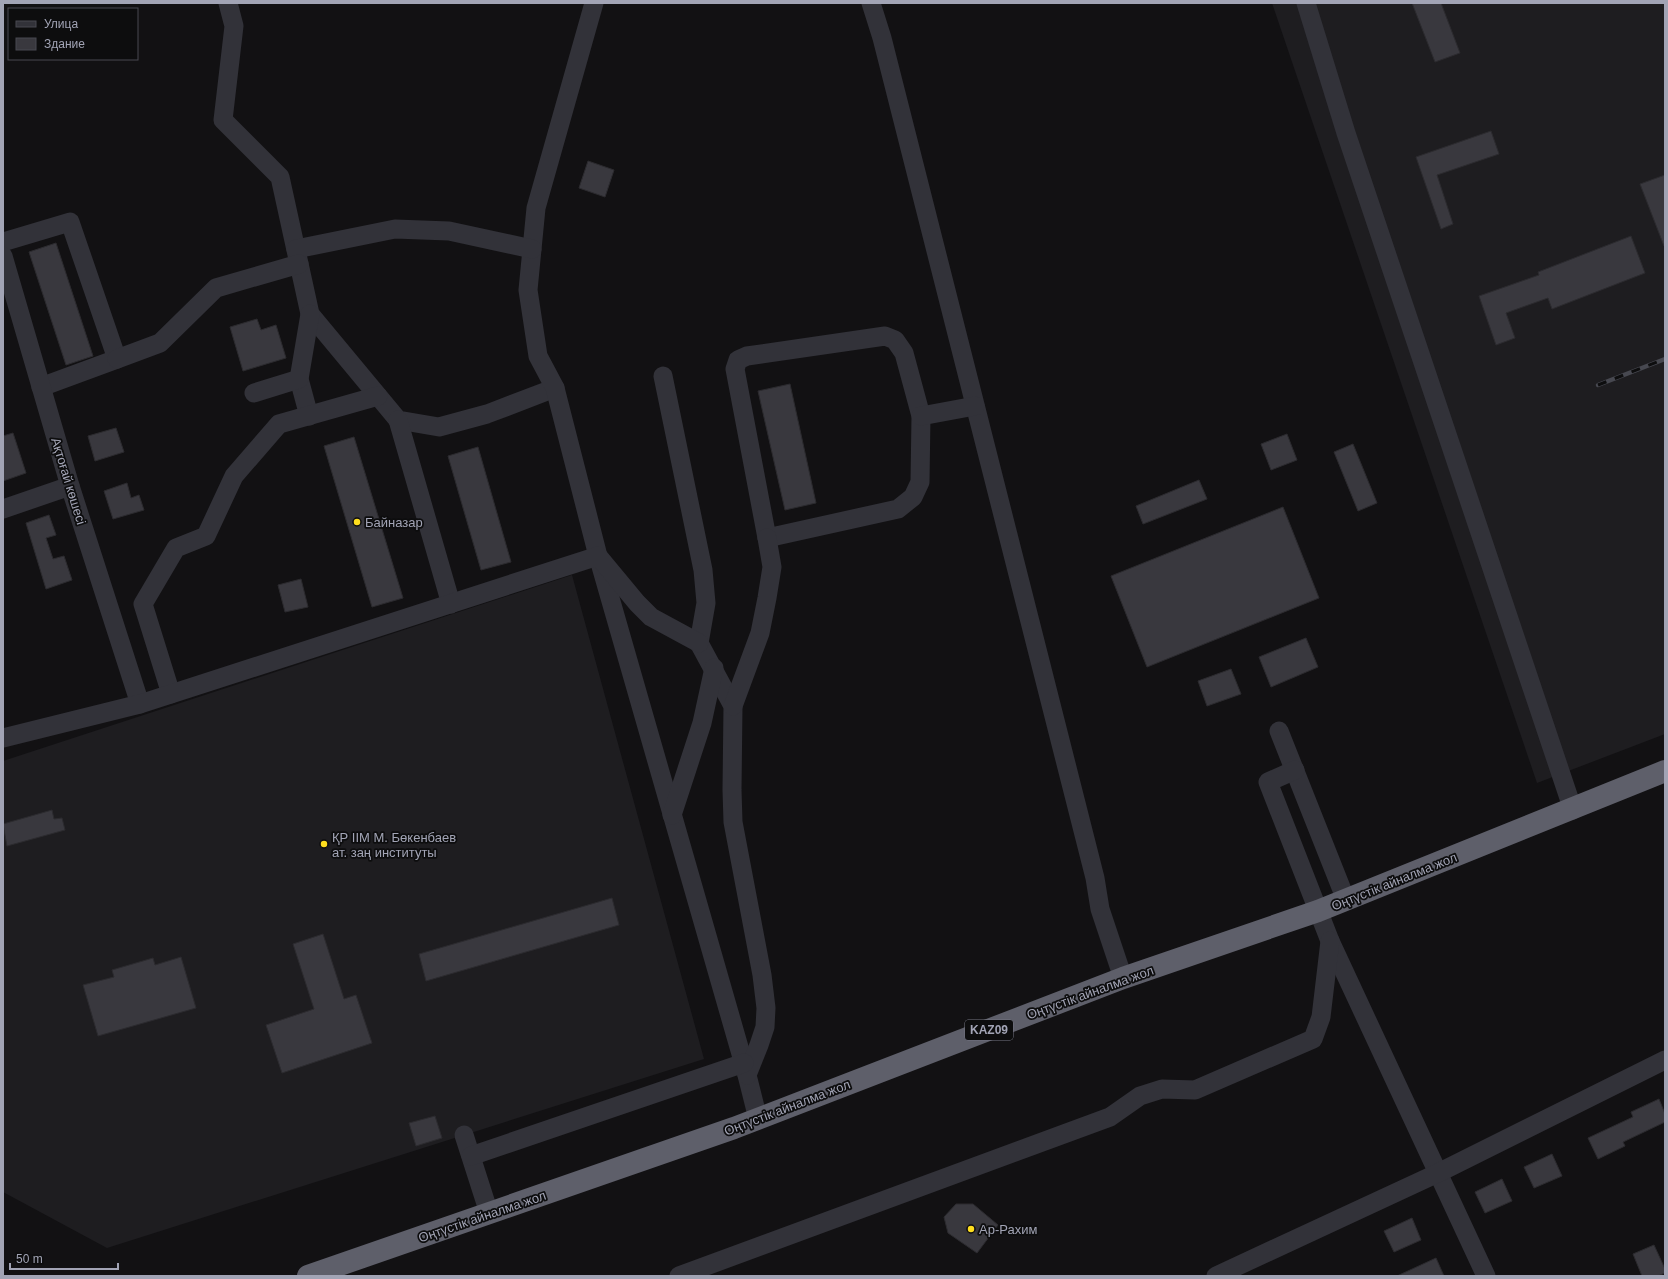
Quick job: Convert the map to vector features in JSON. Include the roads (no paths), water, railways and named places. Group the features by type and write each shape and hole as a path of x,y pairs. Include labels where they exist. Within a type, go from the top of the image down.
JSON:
{"highway":[{"name":"Оңтүстік айналма жол","path":"308,1276 758,1119 1123,978 1318,912 1665,771"}],"street":[{"path":"228,3 234,26 223,120 280,177 310,314 299,379 309,416"},
{"path":"871,3 884,45 1095,878 1100,909 1123,978"},
{"path":"1306,3 1346,133 1572,810"},
{"path":"594,4 536,208 528,290 538,356 555,388 598,556 758,1119"},
{"path":"3,242 70,222 117,359"},
{"path":"41,387 160,343 216,288 298,256 395,229 449,231 532,249"},
{"name":"Ақтоғай көшесі","path":"3,256 70,486 140,704"},
{"path":"310,314 398,420 451,604"},
{"path":"470,1156 745,1069 759,1046 765,1027 766,1008 762,975 733,822 733,706 760,633 772,567 735,369 738,360 747,356 885,336 895,340 904,353 921,416 920,482 913,497 898,510 767,538"},
{"path":"663,376 703,570 706,603 699,643"},
{"path":"254,393 299,379"},
{"path":"398,420 439,427 487,414 555,388"},
{"path":"171,694 142,604 176,548 206,536 234,476 279,424 378,396"},
{"path":"921,416 975,406"},
{"path":"3,509 70,486"},
{"path":"598,556 637,603 651,617 699,643 714,668 733,706"},
{"path":"3,738 140,704 598,556"},
{"path":"672,815 702,723 714,668"},
{"path":"1279,731 1346,900"},
{"path":"1295,770 1268,782 1330,941 1486,1276"},
{"path":"679,1276 1110,1117 1140,1096 1162,1089 1195,1090 1313,1039 1320,1017 1330,941"},
{"path":"1216,1276 1438,1173 1665,1060"},
{"path":"464,1135 489,1213"}],"railway":[{"path":"1598,385 1665,359"}],"place":[{"name":"Байназар","path":"357,522"},
{"name":"ҚР ІІМ М. Бөкенбаев ат. заң институты","path":"324,844"},
{"name":"Ар-Рахим","path":"971,1229"}]}
